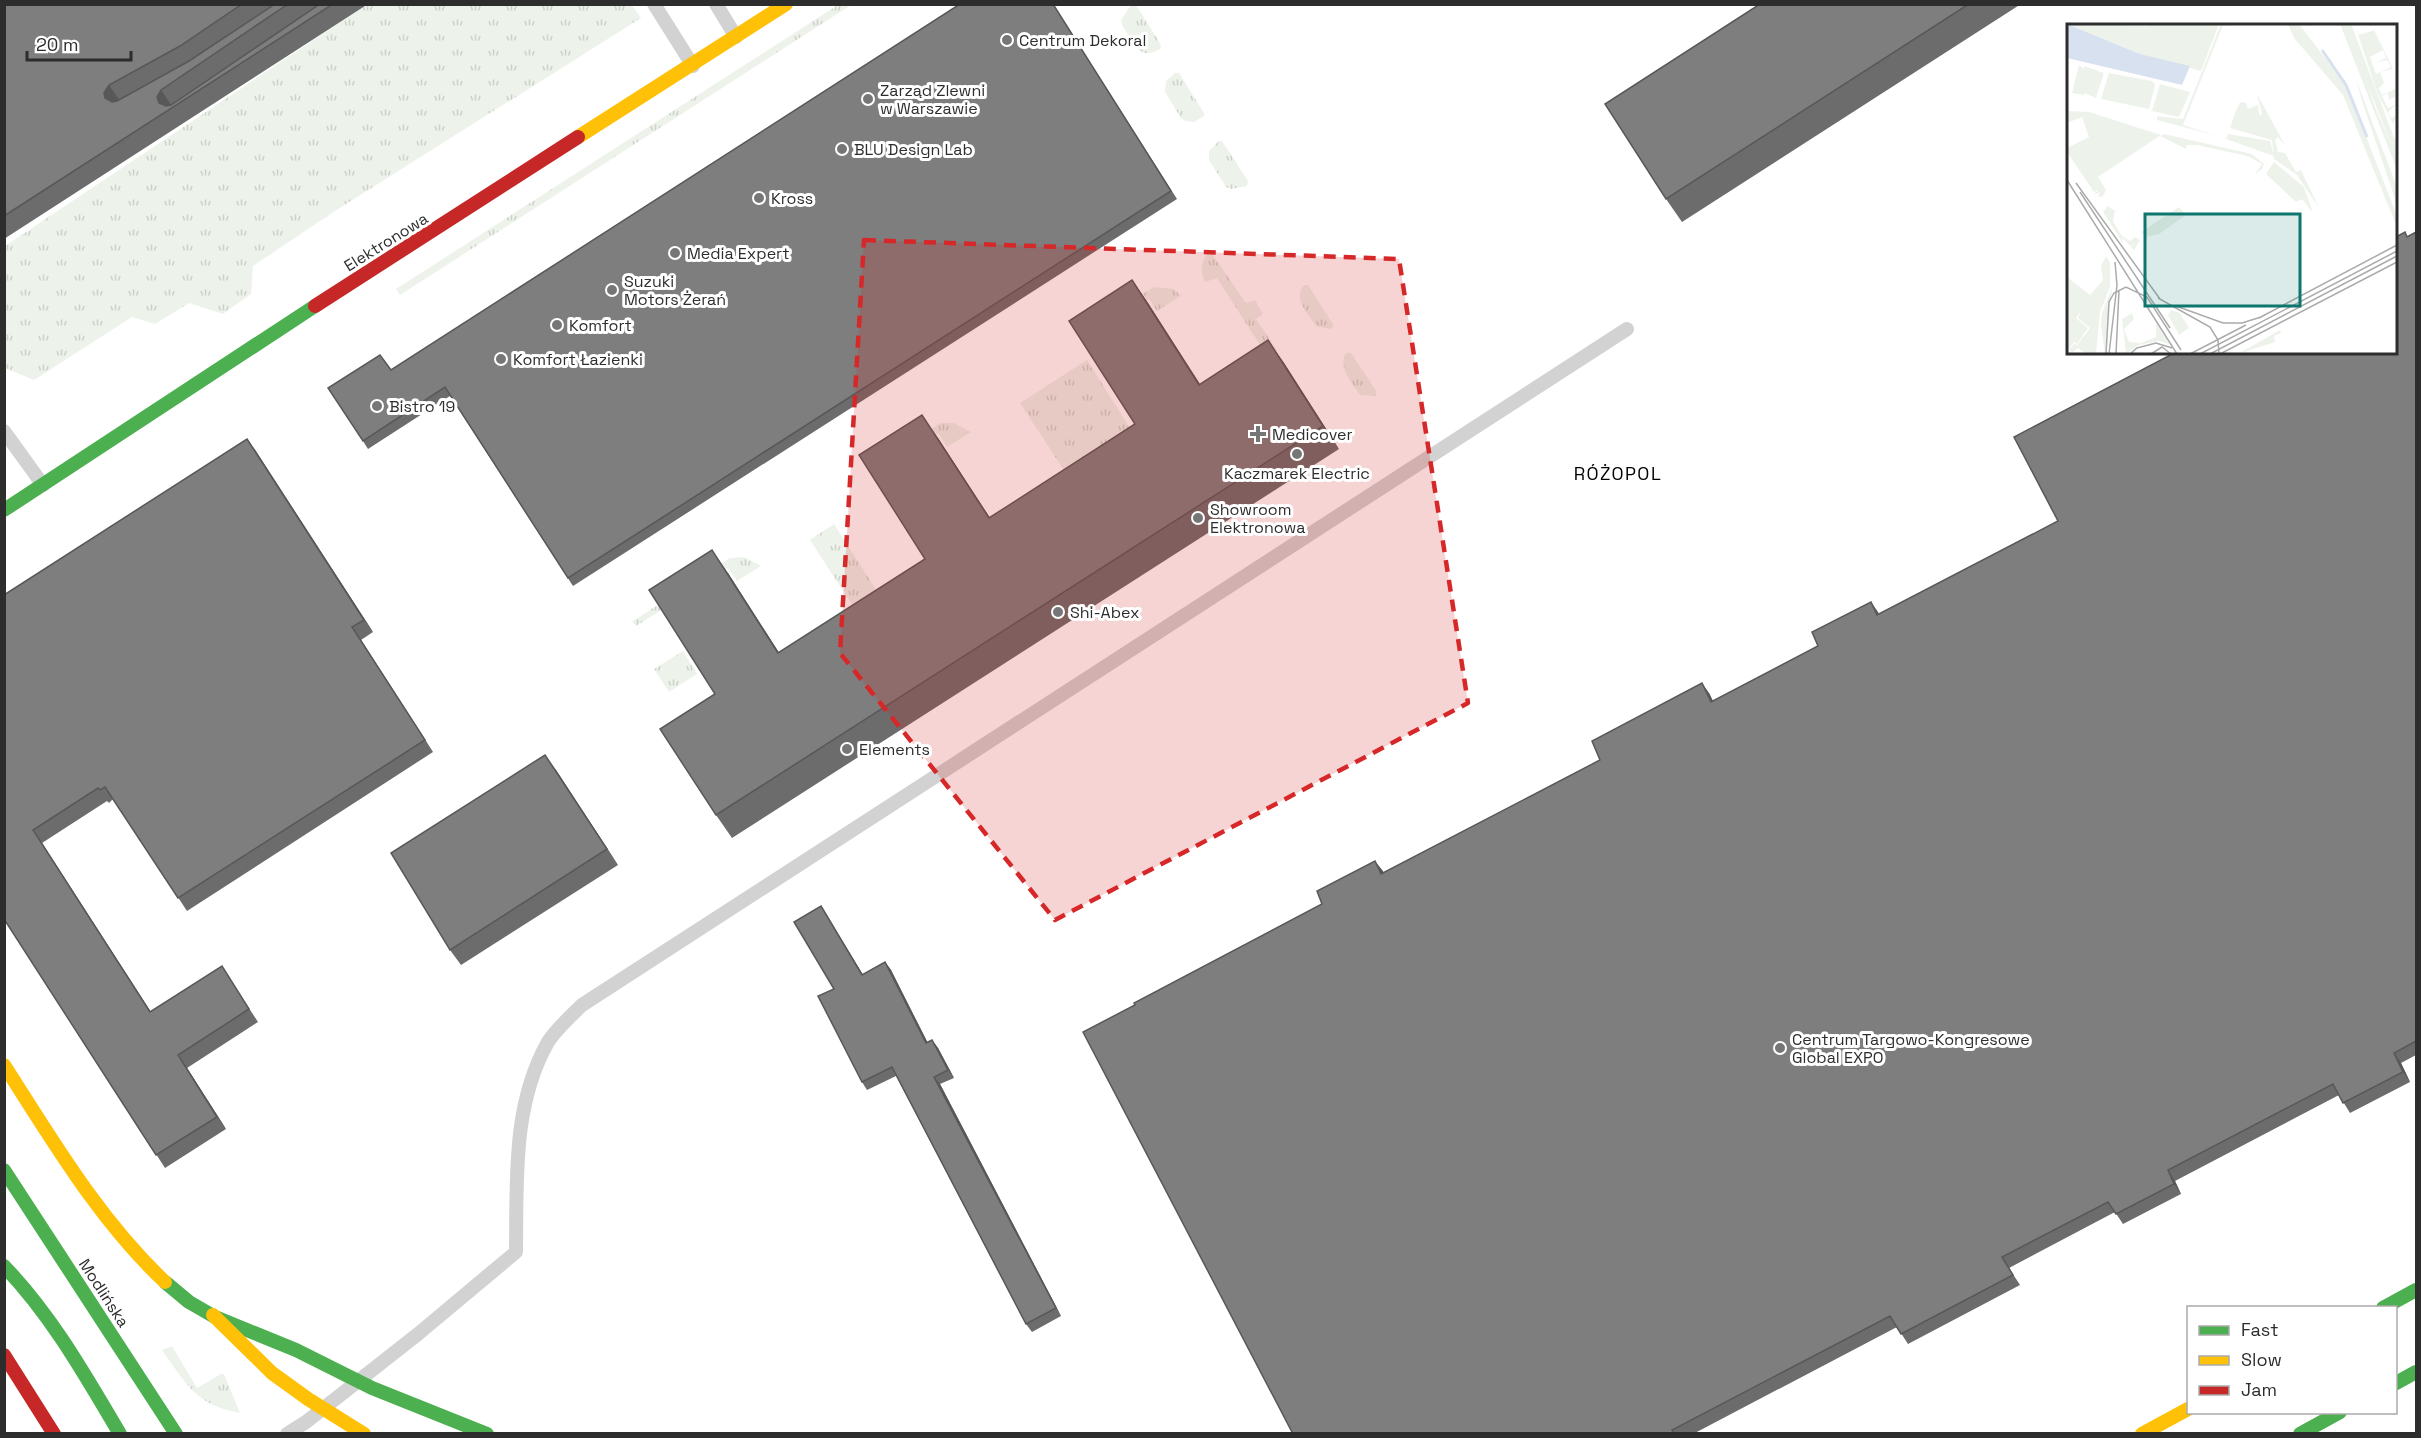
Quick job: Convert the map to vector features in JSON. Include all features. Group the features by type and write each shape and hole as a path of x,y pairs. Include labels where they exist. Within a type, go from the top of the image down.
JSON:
{"main road":[{"name":"Elektronowa","path":"7,503 43,485 263,339 693,66 786,4"},
{"path":"4,1065 75,1176 109,1221 178,1295 213,1315 290,1347 355,1381 487,1434"},
{"name":"Modlińska","path":"4,1170 176,1434"},
{"path":"4,1266 30,1293 53,1323 120,1434"},
{"path":"2387,1306 2416,1290"},
{"path":"213,1315 272,1373 364,1434"},
{"path":"4,1355 54,1434"},
{"path":"2397,1382 2416,1372"},
{"path":"2142,1434 2187,1410"},
{"path":"2300,1434 2338,1414"}],"lane":[{"path":"654,4 693,66"},
{"path":"716,4 736,37"},
{"path":"287,1434 306,1422 418,1334 516,1252 517,1151 529,1084 549,1041 582,1005 1627,329"},
{"path":"4,430 43,485"}],"highlighted area":[{"path":"864,240 1399,259 1468,703 1055,920 840,653"}],"green space":[{"path":"366,5 632,5 641,18 335,211 253,266 251,294 223,314 189,303 155,324 132,317 34,380 5,368 5,246"},
{"path":"838,5 851,5 400,295 396,289"},
{"path":"1131,5 1136,5 1161,45 1160,49 1149,53 1142,52 1122,25 1121,20"},
{"path":"1175,73 1179,73 1204,113 1204,116 1194,122 1181,118 1165,92 1166,81"},
{"path":"1219,141 1222,141 1248,181 1247,186 1231,189 1226,187 1209,160 1209,151"},
{"path":"1210,251 1246,303 1255,300 1263,314 1256,319 1277,350 1267,356 1217,278 1205,282 1202,266 1204,258"},
{"path":"1304,285 1308,285 1334,326 1330,329 1316,326 1300,301"},
{"path":"1154,287 1174,289 1181,296 1157,311 1149,299 1083,341 1079,334"},
{"path":"1346,353 1351,353 1377,392 1375,396 1360,395 1343,364"},
{"path":"1087,360 1135,436 1069,478 1020,403"},
{"path":"940,423 954,423 971,432 947,447 938,433 872,475 874,466"},
{"path":"834,524 882,599 858,614 810,540"},
{"path":"744,557 761,566 737,581 728,568 636,626 633,621 730,558"},
{"path":"683,651 697,674 669,692 654,669"},
{"path":"172,1346 197,1388 224,1374 240,1413 213,1405 194,1392 162,1350"}],"building":[{"path":"4,4 242,4 180,46 109,85 104,93 105,98 112,102 189,61 275,4 288,4 161,90 157,97 159,103 166,106 171,105 320,4 333,4 4,216"},
{"path":"960,4 1053,4 1171,191 568,578 445,387 363,441 328,388 380,355 391,370"},
{"path":"1760,4 1969,4 1666,199 1605,104"},
{"path":"2405,232 2407,237 2416,232 2416,1041 2394,1053 2403,1072 2343,1103 2333,1084 2168,1170 2174,1184 2116,1214 2108,1202 2002,1257 2013,1275 1901,1334 1890,1316 1672,1430 1674,1434 1293,1434 1083,1032 1322,904 1317,891 1375,861 1381,874 1600,760 1592,741 1702,683 1711,702 1818,646 1812,632 1871,602 1877,615 2058,521 2014,437 2172,354 2397,354 2397,236"},
{"path":"1132,280 1199,385 1268,340 1323,426 716,815 660,729 715,694 649,590 712,550 778,653 925,559 859,455 922,415 989,518 1135,424 1069,321"},
{"path":"247,439 364,620 352,627 425,740 178,898 105,787 100,790 98,788 33,830 150,1012 222,966 249,1009 178,1055 217,1117 156,1155 4,919 4,595"},
{"path":"545,755 607,849 450,950 391,853"},
{"path":"821,906 862,975 885,962 926,1043 932,1040 948,1070 934,1077 1056,1308 1026,1324 892,1067 862,1082 818,996 834,989 794,922"}],"traffic: fast":[{"path":"4,510 315,306"},
{"path":"4,1170 176,1434"},
{"path":"4,1266 53,1326 120,1434"},
{"path":"165,1282 189,1302 215,1317 296,1350 372,1388 487,1434"},
{"path":"2387,1306 2416,1290"},
{"path":"2397,1382 2416,1372"},
{"path":"2300,1434 2336,1414"}],"traffic: slow":[{"path":"578,137 786,4"},
{"path":"4,1065 59,1151 98,1206 141,1258 165,1282"},
{"path":"213,1315 272,1373 364,1434"},
{"path":"2142,1434 2187,1410"}],"traffic: jam":[{"path":"315,306 578,137"},
{"path":"4,1355 54,1434"}],"place":[{"name":"Centrum Dekoral","path":"1007,40"},
{"name":"Zarząd Zlewni w Warszawie","path":"868,99"},
{"name":"BLU Design Lab","path":"842,149"},
{"name":"Kross","path":"759,198"},
{"name":"Media Expert","path":"675,253"},
{"name":"Suzuki Motors Żerań","path":"612,290"},
{"name":"Komfort","path":"557,325"},
{"name":"Komfort Łazienki","path":"501,359"},
{"name":"Bistro 19","path":"377,406"},
{"name":"Medicover","path":"1258,434"},
{"name":"Kaczmarek Electric","path":"1297,454"},
{"name":"Showroom Elektronowa","path":"1198,518"},
{"name":"Shi-Abex","path":"1058,612"},
{"name":"Elements","path":"847,749"},
{"name":"Centrum Targowo-Kongresowe Global EXPO","path":"1780,1048"}],"district":[{"name":"RÓŻOPOL","path":"1618,473"}]}
